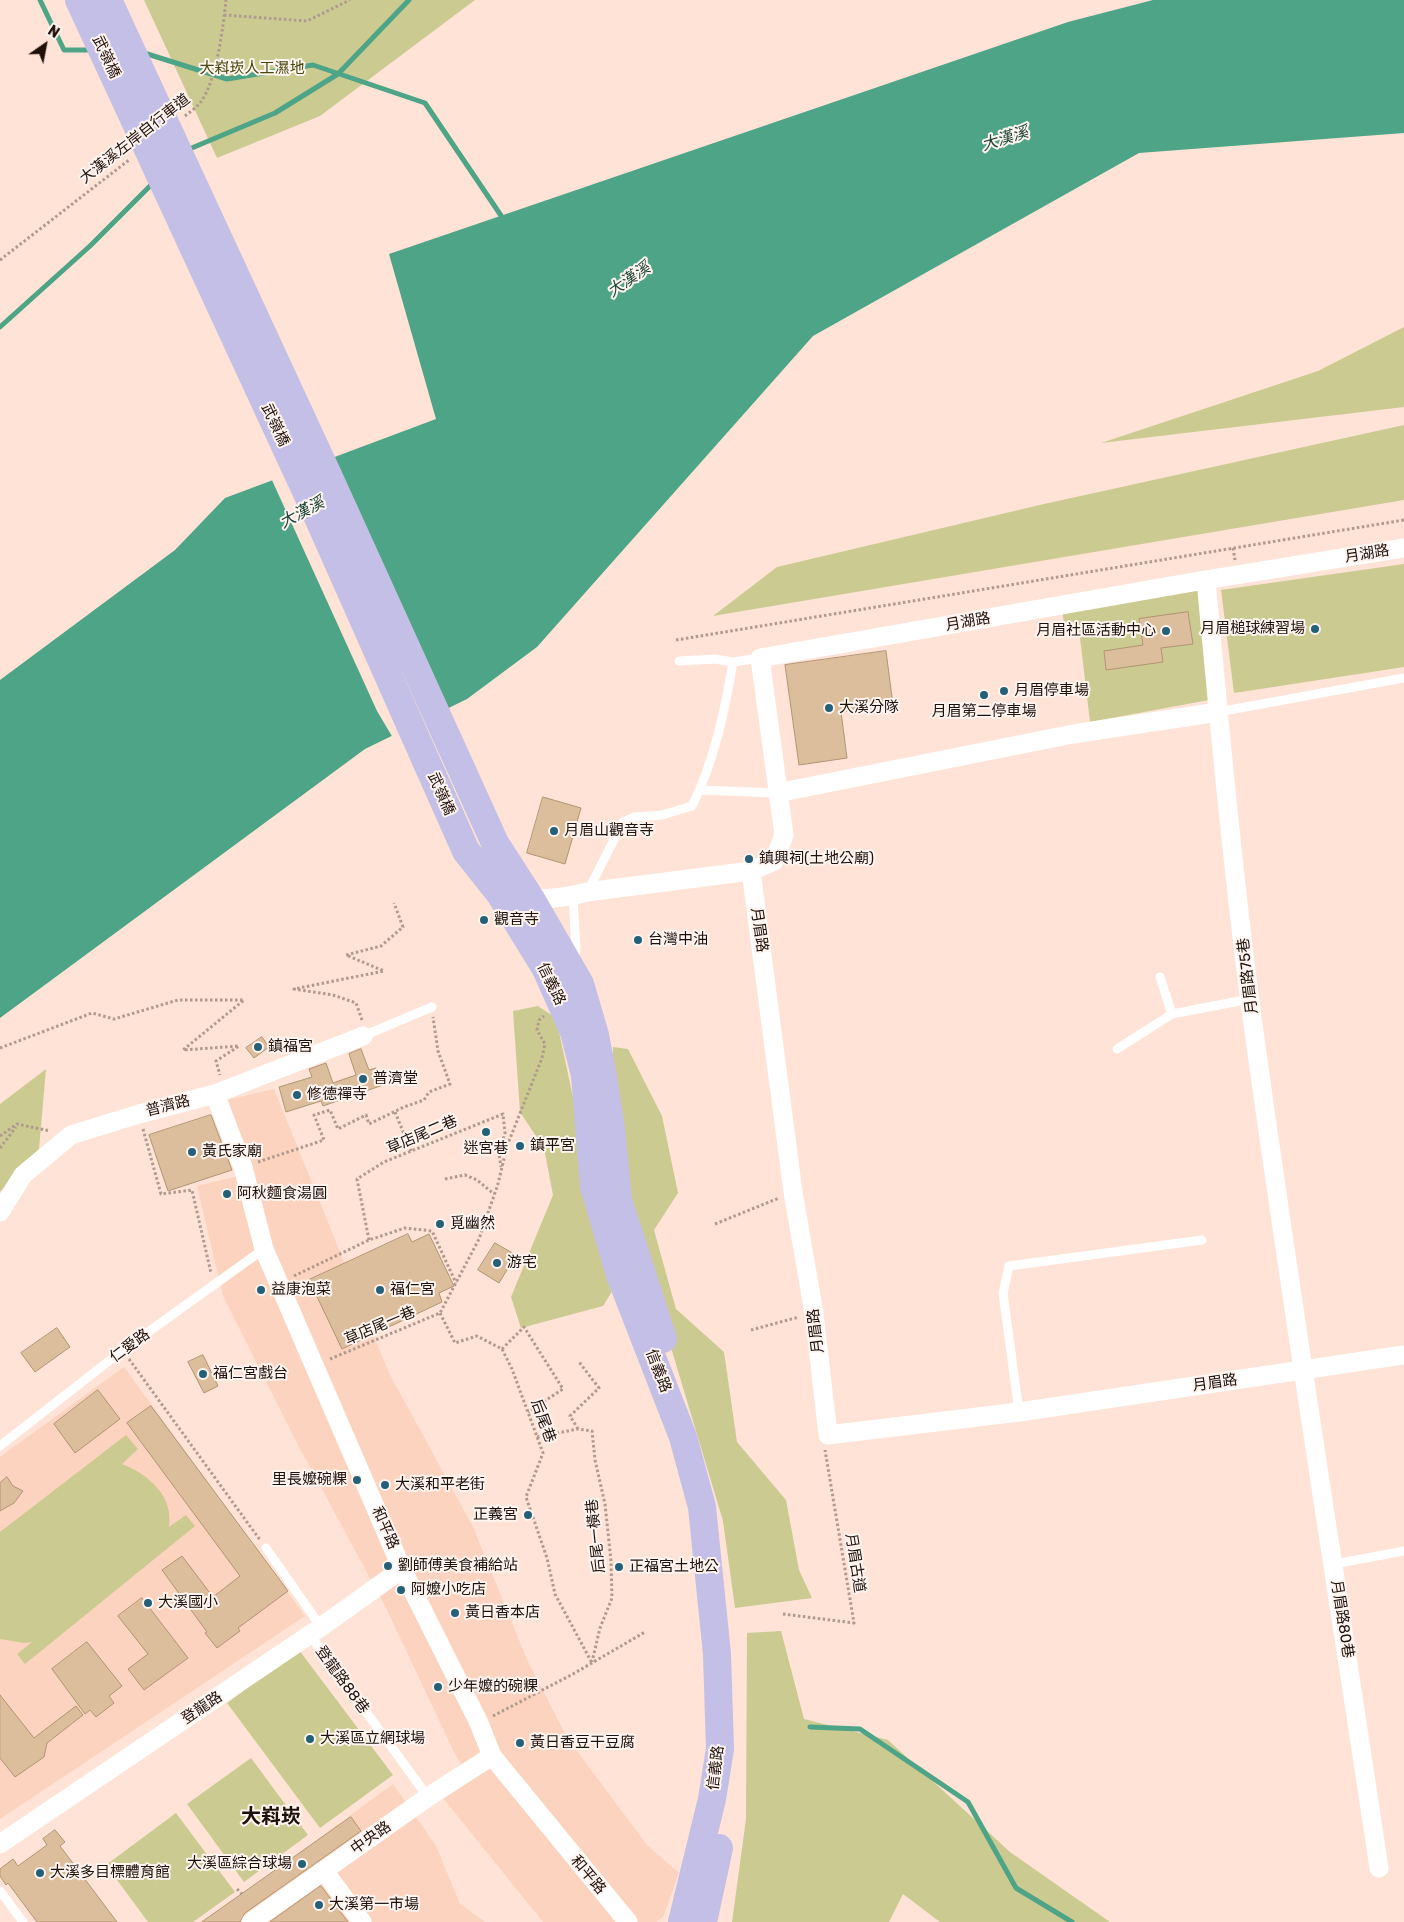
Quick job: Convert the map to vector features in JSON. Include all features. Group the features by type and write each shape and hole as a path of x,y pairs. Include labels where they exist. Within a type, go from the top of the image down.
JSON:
{"main road":[{"name":"武嶺橋","path":"79,0 324,531 466,851"},
{"name":"武嶺橋","path":"108,0 495,843"},
{"name":"信義路","path":"495,843 531,899 580,984 602,1069 611,1128 618,1200 704,1464 716,1514 730,1650 732,1749 728,1803 703,1922"},
{"name":"信義路","path":"466,851 500,894 546,969 574,1032 585,1075 594,1186 620,1275 683,1437 702,1507 717,1654 720,1749 712,1799 682,1922"}],"street":[{"name":"月湖路","path":"760,658 1206,580 1404,548"},
{"name":"月眉路75巷","path":"1206,580 1218,712 1250,999 1302,1370"},
{"path":"500,894 531,899 580,894 751,871 774,861 784,835 760,658"},
{"path":"777,793 1064,736 1218,712"},
{"name":"月眉路","path":"751,871 793,1192 814,1313 828,1435 1019,1412 1404,1355"},
{"name":"普濟路","path":"0,1212 23,1175 71,1135 139,1114 216,1094 365,1035"},
{"name":"和平路","path":"216,1094 243,1166 264,1249 402,1569 479,1723 492,1756 628,1922"},
{"name":"月眉路80巷","path":"1302,1370 1334,1564 1379,1868"},
{"name":"登龍路","path":"0,1844 316,1631 402,1569"},
{"name":"中央路","path":"251,1922 428,1797 492,1756"},
{"path":"324,1871 362,1922"}],"lane":[{"path":"679,661 715,659 733,662 760,658"},
{"path":"573,972 580,894 623,822 635,817 662,815 692,806 706,772 728,692 733,662"},
{"path":"1218,712 1404,678"},
{"path":"700,790 777,793"},
{"path":"1160,977 1172,1014"},
{"path":"1118,1049 1172,1014 1250,999"},
{"path":"365,1035 432,1007"},
{"path":"1019,1412 1003,1293 1009,1266 1202,1240"},
{"name":"仁愛路","path":"0,1446 123,1350 264,1249"},
{"name":"登龍路88巷","path":"266,1548 316,1631 428,1797"},
{"path":"1334,1564 1404,1551"},
{"path":"0,1891 23,1922"}],"path":[{"name":"大漢溪左岸自行車道","path":"180,120 200,103 210,84 216,62 226,0"},
{"path":"224,16 307,21 350,0"},
{"name":"大漢溪左岸自行車道","path":"0,260 130,159"},
{"path":"676,640 1404,520"},
{"path":"365,1035 356,1002 333,995 294,989 384,971 346,956 381,946 403,927 394,903"},
{"path":"0,1048 92,1013 114,1019 178,1000 244,1000 183,1050 239,1046 216,1061 221,1076 216,1094"},
{"path":"243,1166 324,1140 314,1115 330,1110 338,1130 366,1115 369,1124 424,1100 429,1092 450,1084 438,1051 432,1007"},
{"path":"528,1412 563,1389 524,1327 502,1349 477,1336 455,1343 440,1313 479,1239 502,1168 507,1146 542,1058 545,1044"},
{"path":"395,1112 411,1151"},
{"path":"139,1114 161,1194 192,1190 214,1286"},
{"name":"草店尾二巷","path":"369,1240 357,1179 384,1162 503,1114 505,1133 499,1154 502,1168"},
{"path":"0,1148 17,1124"},
{"path":"0,1136 17,1124 71,1135"},
{"path":"445,1180 465,1175 477,1180 494,1194"},
{"path":"715,1224 793,1192"},
{"path":"280,1283 369,1240 405,1228 432,1231 456,1283"},
{"name":"草店尾一巷","path":"313,1366 440,1313"},
{"path":"751,1330 814,1313"},
{"name":"后尾巷","path":"502,1349 512,1369 543,1453 526,1497 547,1558 556,1594 592,1663"},
{"path":"123,1350 266,1548"},
{"path":"537,1437 578,1429 570,1416 599,1388 579,1362"},
{"name":"后尾一橫巷","path":"578,1429 592,1431 605,1504 611,1561 612,1598 600,1628 592,1663"},
{"name":"月眉古道","path":"782,1614 854,1623 825,1448 828,1435"},
{"path":"479,1723 592,1663 645,1632"},
{"path":"237,1889 242,1894"}],"shaded area":[{"name":"大溪和平老街","path":"274,1089 389,1373 473,1527 528,1662 568,1739 647,1845 679,1873 663,1917 656,1922 543,1922 443,1798 470,1777 456,1756 384,1604 297,1443 223,1296 197,1186 251,1173 227,1100"},
{"name":"大溪國小","path":"124,1367 305,1616 0,1819 0,1457"},
{"path":"393,1784 436,1846 460,1904 485,1922 205,1922"}],"green space":[{"name":"大嵙崁人工濕地","path":"144,0 475,0 320,116 217,158"},
{"path":"1404,327 1404,407 1101,443 1318,371"},
{"path":"1404,425 1404,500 713,616 777,567 1044,504"},
{"name":"月眉槌球練習場","path":"1404,564 1404,667 1234,693 1221,590"},
{"path":"1205,582 1220,698 1090,722 1078,621 1064,624 1062,607"},
{"path":"538,1006 556,1018 614,1288 603,1306 521,1328 511,1297 553,1195 544,1148 520,1112 513,1011"},
{"path":"613,1047 628,1049 662,1116 678,1193 654,1230 676,1309 724,1352 737,1442 786,1500 799,1570 812,1598 735,1608 723,1521 625,1194 611,1079"},
{"path":"46,1069 39,1149 0,1192 0,1104"},
{"path":"126,1435 138,1449 122,1464 150,1480 163,1496 167,1505 169,1527 186,1515 195,1526 25,1664 17,1654 32,1642 24,1643 0,1639 0,1532"},
{"path":"781,1631 804,1719 888,1740 1010,1852 1110,1922 940,1922 903,1894 889,1922 732,1922 746,1819 747,1633"},
{"name":"大溪區立網球場","path":"299,1650 393,1775 320,1828 227,1703"},
{"path":"251,1758 308,1835 244,1882 187,1804"},
{"path":"176,1813 235,1892 193,1922 148,1922 106,1865"}],"water":[{"name":"大漢溪","path":"1153,0 1404,0 1404,133 1139,153 813,336 537,647 467,699 365,749 0,1018 0,680 175,550 225,498 436,419 389,254 1068,22"}],"pier":[{"path":"327,457 444,713 393,738 377,711 271,478"}],"building":[{"name":"月眉社區活動中心","path":"1188,612 1193,644 1161,648 1163,662 1106,670 1104,651 1143,645 1139,619"},
{"name":"大溪分隊","path":"886,651 893,705 841,712 847,758 799,765 785,665"},
{"name":"月眉山觀音寺","path":"543,797 581,808 565,864 527,853"},
{"name":"鎮福宮","path":"262,1037 269,1047 254,1058 246,1048"},
{"name":"普濟堂","path":"361,1049 369,1070 376,1068 383,1085 323,1106 321,1101 286,1112 279,1087 312,1077 309,1069 326,1063 333,1083 356,1075 349,1054"},
{"name":"黃氏家廟","path":"211,1115 232,1170 168,1191 149,1135"},
{"name":"福仁宮","path":"408,1234 412,1242 429,1234 454,1286 439,1293 442,1302 342,1349 309,1280"},
{"name":"游宅","path":"495,1243 516,1255 499,1283 478,1270"},
{"path":"57,1328 70,1347 35,1372 21,1353"},
{"name":"福仁宮戲台","path":"203,1355 218,1386 204,1393 188,1362"},
{"path":"98,1390 120,1419 75,1453 54,1424"},
{"path":"151,1406 288,1591 238,1628 240,1631 217,1648 162,1570 182,1556 213,1597 240,1576 127,1423"},
{"path":"7,1477 13,1486 23,1491 14,1503 0,1511 0,1483"},
{"path":"142,1598 188,1658 144,1690 128,1669 148,1654 118,1616"},
{"path":"87,1642 122,1686 109,1696 114,1703 96,1717 90,1710 85,1714 52,1669"},
{"path":"0,1695 34,1738 76,1706 83,1715 47,1743 44,1757 15,1777 0,1758"},
{"name":"大溪區綜合球場","path":"351,1817 361,1831 245,1913 240,1922 202,1922"},
{"name":"大溪多目標體育館","path":"55,1830 65,1842 60,1846 117,1922 37,1922 8,1883 6,1885 0,1876 0,1869 13,1859 18,1866 47,1845 43,1839"},
{"name":"大溪第一市場","path":"321,1886 348,1922 270,1922"}],"waterway":[{"path":"40,0 64,50 93,50"},
{"path":"187,150 275,113 338,74 409,0"},
{"path":"141,52 227,79 313,65 425,103 504,220"},
{"path":"0,327 90,246 154,182"},
{"path":"810,1727 860,1729 968,1802 1016,1888 1072,1922"}],"place":[{"name":"月眉槌球練習場","path":"1315,629"},
{"name":"月眉社區活動中心","path":"1166,631"},
{"name":"月眉停車場","path":"1004,691"},
{"name":"月眉第二停車場","path":"984,695"},
{"name":"大溪分隊","path":"829,708"},
{"name":"月眉山觀音寺","path":"554,831"},
{"name":"鎮興祠(土地公廟)","path":"749,859"},
{"name":"觀音寺","path":"484,920"},
{"name":"台灣中油","path":"638,940"},
{"name":"鎮福宮","path":"258,1047"},
{"name":"普濟堂","path":"363,1079"},
{"name":"修德禪寺","path":"297,1095"},
{"name":"迷宮巷","path":"486,1132"},
{"name":"鎮平宮","path":"520,1146"},
{"name":"黃氏家廟","path":"192,1152"},
{"name":"阿秋麵食湯圓","path":"227,1194"},
{"name":"覓幽然","path":"440,1224"},
{"name":"游宅","path":"497,1263"},
{"name":"益康泡菜","path":"261,1290"},
{"name":"福仁宮","path":"380,1290"},
{"name":"福仁宮戲台","path":"203,1374"},
{"name":"里長嬤碗粿","path":"357,1480"},
{"name":"大溪和平老街","path":"385,1485"},
{"name":"正義宮","path":"528,1515"},
{"name":"劉師傅美食補給站","path":"388,1566"},
{"name":"正福宮土地公","path":"619,1567"},
{"name":"阿嬤小吃店","path":"401,1590"},
{"name":"大溪國小","path":"148,1603"},
{"name":"黃日香本店","path":"455,1613"},
{"name":"少年嬤的碗粿","path":"438,1687"},
{"name":"大溪區立網球場","path":"310,1739"},
{"name":"黃日香豆干豆腐","path":"520,1743"},
{"name":"大溪區綜合球場","path":"302,1864"},
{"name":"大溪多目標體育館","path":"40,1873"},
{"name":"大溪第一市場","path":"319,1905"}],"district":[{"name":"大嵙崁","path":"271,1817"}]}
